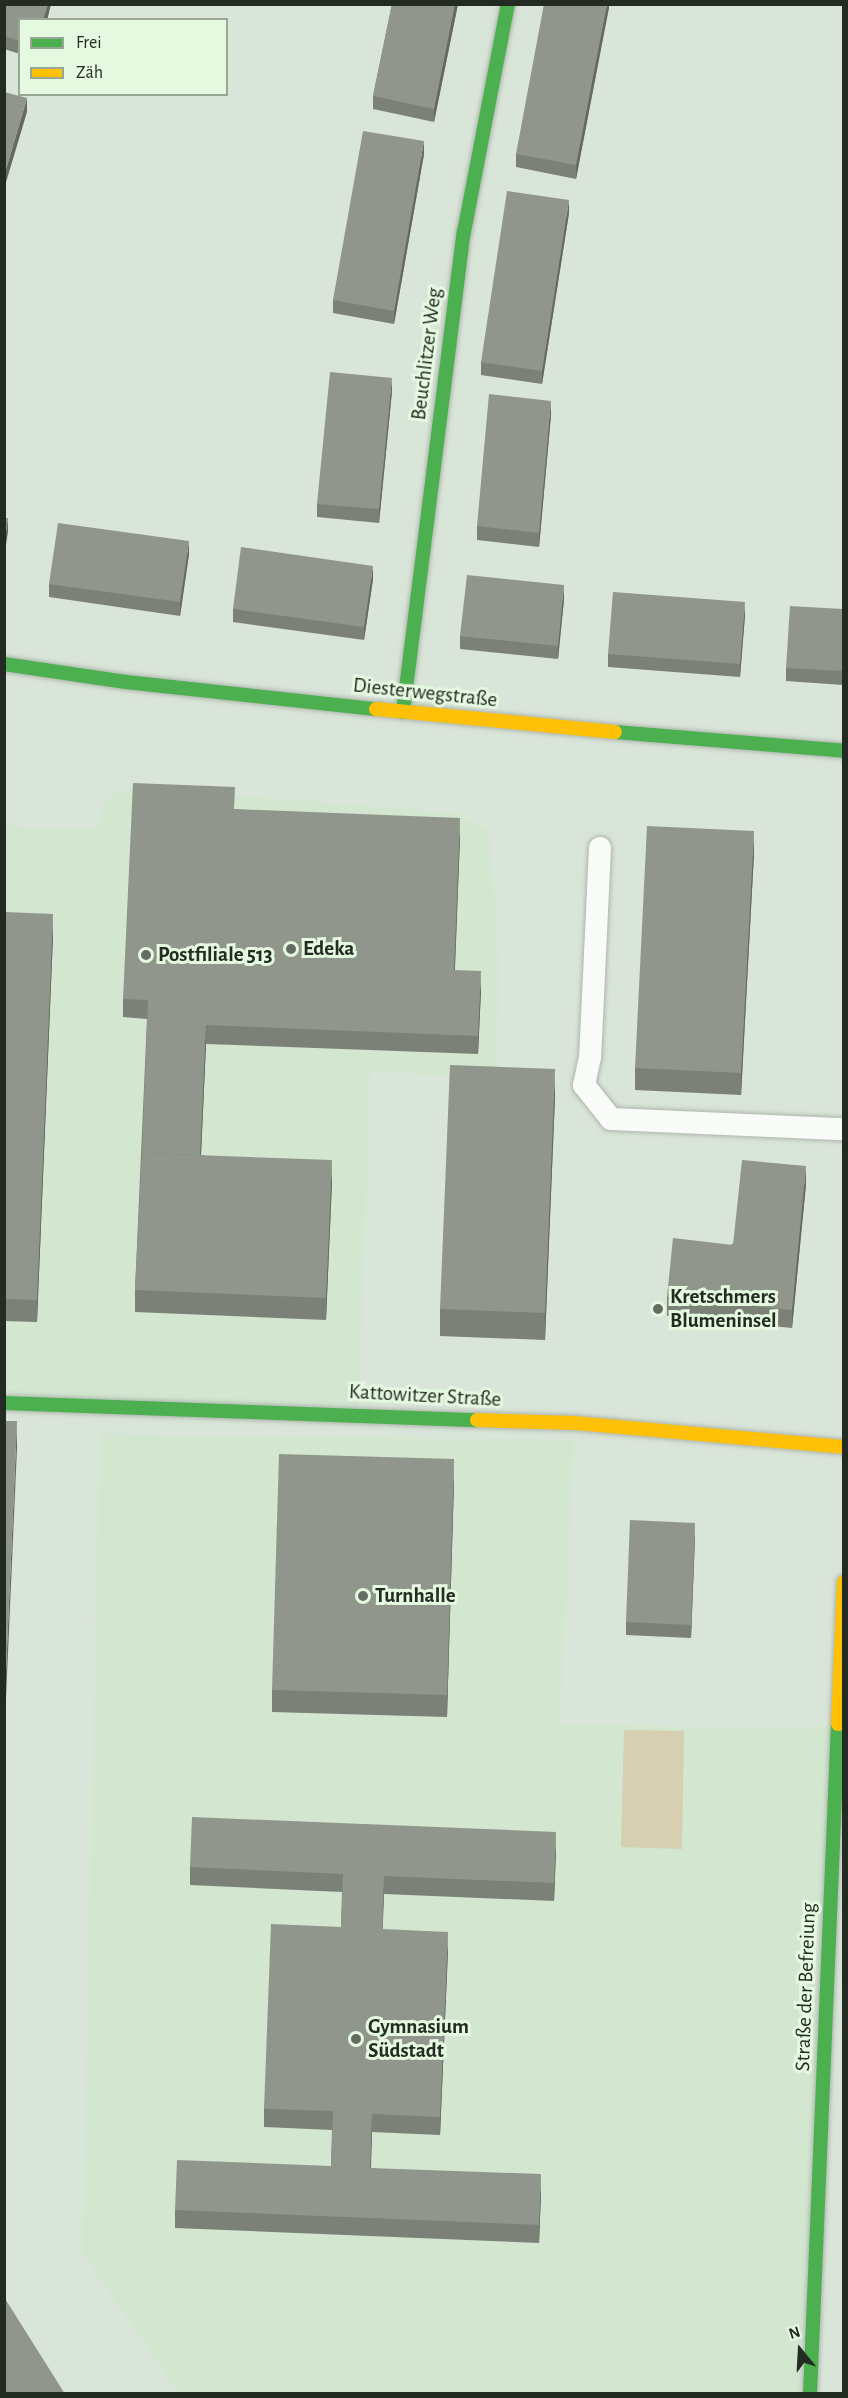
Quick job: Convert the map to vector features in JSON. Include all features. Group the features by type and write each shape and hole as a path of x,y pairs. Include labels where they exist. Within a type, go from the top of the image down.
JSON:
{"street":[{"name":"Beuchlitzer Weg","path":"402,712 464,232 508,4"},
{"name":"Diesterwegstraße","path":"4,664 126,682 402,712 843,751"},
{"name":"Kattowitzer Straße","path":"4,1403 575,1423 843,1447"},
{"name":"Straße der Befreiung","path":"810,2394 843,1582"}],"lane":[{"path":"600,848 590,1057 584,1085 611,1119 843,1129"}],"shaded area":[{"path":"128,787 456,813 489,830 499,966 496,1077 370,1072 359,1413 5,1403 4,826 98,830 101,804"},
{"name":"Gymnasium Südstadt","path":"100,1434 574,1440 560,1725 832,1728 800,2393 178,2393 82,2252"},
{"path":"624,1730 684,1731 682,1849 621,1847"}],"building":[{"path":"4,4 48,4 44,18 18,18 18,40 4,36"},
{"path":"392,4 455,4 434,109 373,96"},
{"path":"544,4 607,4 576,165 516,154"},
{"path":"4,92 27,98 4,176"},
{"path":"363,131 424,141 394,311 333,300"},
{"path":"507,191 569,200 542,371 481,362"},
{"path":"330,372 392,378 379,509 317,504"},
{"path":"489,394 551,401 539,533 477,526"},
{"path":"4,518 8,518 4,545"},
{"path":"58,523 189,541 180,602 49,584"},
{"path":"241,547 373,566 364,627 233,609"},
{"path":"467,575 564,585 558,646 460,636"},
{"path":"613,592 745,602 740,664 608,654"},
{"path":"790,606 843,609 843,671 786,668"},
{"name":"Edeka","path":"133,783 235,787 234,809 460,818 454,970 481,971 478,1036 206,1025 200,1155 142,1153 148,1000 123,999"},
{"path":"647,826 754,831 741,1073 635,1068"},
{"path":"4,912 53,914 37,1300 4,1299"},
{"path":"450,1065 555,1069 545,1313 440,1309"},
{"path":"142,1153 332,1160 326,1298 135,1290"},
{"path":"742,1160 806,1166 792,1310 667,1297 673,1238 733,1245"},
{"path":"4,1421 17,1421 4,1717"},
{"name":"Turnhalle","path":"279,1454 454,1459 447,1695 272,1690"},
{"path":"630,1520 695,1523 691,1625 626,1622"},
{"name":"Gymnasium Südstadt","path":"192,1817 556,1832 554,1883 384,1876 382,1929 448,1932 440,2117 372,2114 370,2168 541,2174 539,2225 175,2210 177,2160 331,2166 333,2111 264,2109 271,1924 341,1927 343,1874 190,1867"},
{"path":"4,2297 65,2394 4,2394"}],"traffic: fast":[{"path":"403,712 464,232 508,4"},
{"path":"4,664 126,682 376,709"},
{"path":"615,732 844,751"},
{"path":"4,1403 477,1420"},
{"path":"810,2394 838,1724"}],"traffic: slow":[{"path":"376,709 615,732"},
{"path":"477,1420 575,1423 844,1447"},
{"path":"838,1724 844,1582"}],"place":[{"name":"Edeka","path":"291,949"},
{"name":"Postfiliale 513","path":"146,955"},
{"name":"Kretschmers Blumeninsel","path":"658,1309"},
{"name":"Turnhalle","path":"363,1596"},
{"name":"Gymnasium Südstadt","path":"356,2039"}]}
